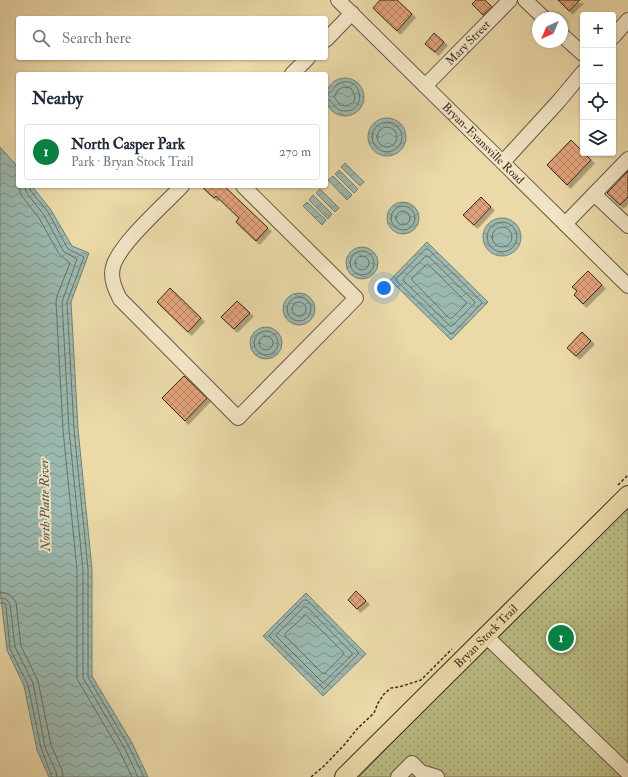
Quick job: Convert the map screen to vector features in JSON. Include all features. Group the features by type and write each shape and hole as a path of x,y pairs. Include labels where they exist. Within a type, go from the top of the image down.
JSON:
{"main road":[{"name":"Bryan Stock Trail","path":"344,777 486,636 622,490"}],"street":[{"name":"Bryan-Evansville Road","path":"338,0 628,286"},
{"name":"Mary Street","path":"425,86 510,0"},
{"path":"525,0 538,12"},
{"path":"328,38 352,13"},
{"path":"616,34 628,20"},
{"path":"568,40 580,51"},
{"path":"294,72 306,60"},
{"path":"503,162 580,76"},
{"path":"565,224 628,159"},
{"path":"180,188 124,245 113,267 113,286 120,299 238,418 356,298 245,188"},
{"path":"594,194 628,226"},
{"path":"486,636 628,773"},
{"path":"398,777 412,763 421,772 437,777"}],"path":[{"path":"622,490 628,475"},
{"path":"311,777 324,766 357,729 374,713 384,694 391,688 400,687 421,680 454,647"}],"green space":[{"path":"628,500 628,777 359,777"}],"water":[{"path":"345,78 355,81 361,87 364,97 361,107 355,113 345,116 335,113 329,107 328,90 335,81"},
{"path":"387,118 397,121 403,127 406,137 403,147 397,153 387,156 377,153 371,147 368,137 371,127 377,121"},
{"name":"North Platte River","path":"0,147 16,165 16,188 34,188 51,210 72,246 89,253 71,302 78,429 92,569 92,676 132,743 148,777 49,777 37,750 24,686 7,650 0,589"},
{"path":"345,163 364,182 360,186 341,167"},
{"path":"339,170 358,189 354,193 335,174"},
{"path":"333,176 352,195 347,200 328,180"},
{"path":"320,189 339,208 335,212 316,193"},
{"path":"313,195 332,214 328,219 309,200"},
{"path":"307,202 326,220 322,225 303,206"},
{"path":"403,202 412,205 416,209 419,218 416,227 412,231 403,234 394,231 390,227 387,218 390,209 394,205"},
{"path":"502,218 512,221 518,227 521,237 518,247 512,253 502,256 492,253 486,247 483,237 486,227 492,221"},
{"path":"427,242 488,302 451,340 390,280"},
{"path":"362,247 371,250 375,254 378,263 375,272 371,276 362,279 353,276 349,272 346,263 349,254 353,250"},
{"path":"299,293 308,296 312,300 315,309 312,318 308,322 299,325 290,322 286,318 283,309 286,300 290,296"},
{"path":"266,327 275,330 279,334 282,343 279,352 275,356 266,359 257,356 253,352 250,343 253,334 257,330"},
{"path":"306,593 366,654 323,696 263,636"}],"building":[{"path":"380,0 397,0 412,14 397,31 373,8"},
{"path":"476,0 485,0 492,7 483,15 472,4"},
{"path":"558,0 580,0 569,11"},
{"path":"434,33 444,42 435,52 425,44"},
{"path":"571,140 580,149 580,156 587,156 591,160 567,185 547,165"},
{"path":"628,171 628,197 620,205 607,193"},
{"path":"203,188 226,188 268,228 256,241 236,222 239,218 216,196 214,198"},
{"path":"481,197 491,207 474,225 463,215"},
{"path":"588,271 602,285 583,304 574,295 577,291 572,287"},
{"path":"170,288 201,318 188,332 157,302"},
{"path":"237,301 250,313 234,329 221,317"},
{"path":"582,332 591,341 576,356 567,348"},
{"path":"184,376 207,398 185,421 162,398"},
{"path":"356,591 366,601 357,609 348,600"}],"place":[{"name":"North Casper Park","path":"561,638"}]}
